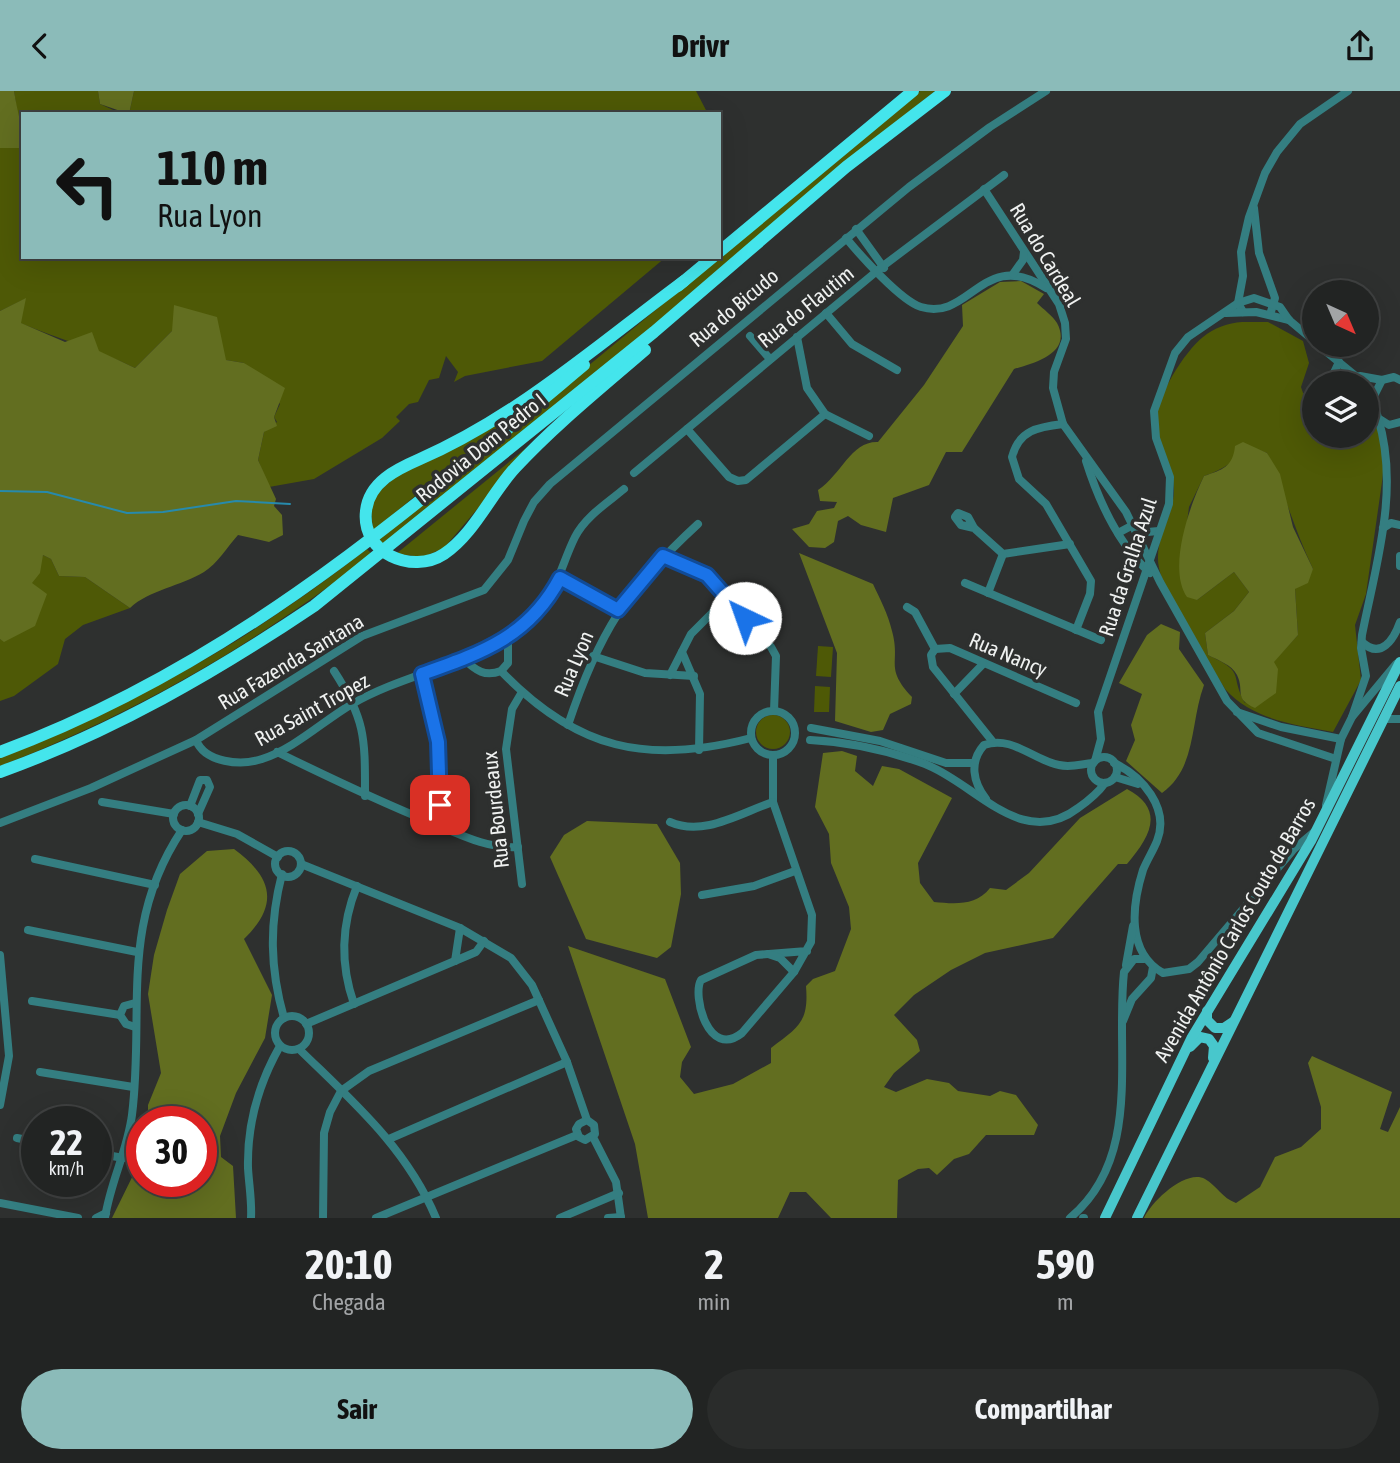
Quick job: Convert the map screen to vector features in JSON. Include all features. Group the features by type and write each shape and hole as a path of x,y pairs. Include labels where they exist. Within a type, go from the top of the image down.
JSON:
{"highway":[{"path":"721,250 913,91"},
{"name":"Rodovia Dom Pedro I","path":"0,772 83,738 163,699 257,645 314,606 645,340 846,167 945,91"},
{"path":"684,281 497,420 390,474 371,493 365,513 370,536 382,552 402,561 424,562 442,555 454,545 531,452 683,316 740,257"},
{"name":"Rodovia Dom Pedro I","path":"0,752 63,726 160,680 283,605 380,533 711,259"}],"main road":[{"name":"Avenida Antônio Carlos Couto de Barros","path":"1106,1217 1182,1058 1207,1011 1321,823 1400,660"},
{"name":"Avenida Antônio Carlos Couto de Barros","path":"1136,1218 1400,686"},
{"path":"1207,1011 1209,1024 1215,1028 1224,1028 1233,1022"},
{"path":"1182,1058 1197,1039 1209,1039 1214,1046 1210,1069"}],"street":[{"name":"Rua do Bicudo","path":"484,590 508,561 534,502 551,484 856,229 955,152 1046,91"},
{"path":"1243,312 1238,303 1243,276 1241,252 1265,173 1284,142 1308,117 1348,91"},
{"name":"Rua do Flautim","path":"634,473 883,266 1004,175"},
{"name":"Rua do Cardeal","path":"984,190 1059,304 1065,323 1066,339 1054,372 1053,388 1063,423 1084,457"},
{"path":"1254,208 1259,253 1275,304 1302,331"},
{"path":"856,229 883,266 886,278"},
{"path":"846,238 875,273 886,278 910,302 932,309 946,307 993,279 1013,274 1024,260 1024,251"},
{"path":"1241,252 1251,250 1259,253"},
{"path":"1013,274 1048,290"},
{"path":"1226,313 1238,303 1260,299 1275,304"},
{"path":"1270,315 1275,304"},
{"path":"1226,313 1243,312 1289,320"},
{"path":"826,313 852,344 897,370"},
{"name":"Rua da Gralha Azul","path":"1113,761 1101,739 1098,712 1151,561 1171,489 1170,477 1156,438 1156,406 1175,353 1196,329 1226,313"},
{"path":"750,336 770,359"},
{"path":"796,337 807,388 825,414 869,436"},
{"path":"1333,357 1348,371"},
{"path":"1333,371 1339,362"},
{"path":"1379,384 1382,380 1398,377"},
{"path":"687,429 729,477 738,481 746,480 825,414"},
{"path":"1379,419 1389,425 1400,422"},
{"path":"1063,423 1029,430 1020,437 1012,457 1019,479 1046,504 1091,582 1090,594 1076,629"},
{"path":"1134,920 1144,959 1153,967 1171,973 1189,969 1198,962 1294,849 1321,823 1341,739 1352,717 1366,676 1362,642 1383,528 1388,469 1379,423"},
{"path":"1084,457 1118,499 1160,582 1227,701 1258,733 1336,759"},
{"path":"1084,457 1103,506 1118,533 1160,582"},
{"name":"Rua Saint Tropez","path":"196,740 204,753 214,758 242,762 260,760 277,752 354,702 508,639 536,614 560,578 575,537 584,524 624,489"},
{"path":"1103,506 1118,499"},
{"path":"1383,528 1391,523 1400,525"},
{"name":"Rua Lyon","path":"568,725 593,656 618,610 663,556 698,524"},
{"path":"1133,525 1147,531 1159,531"},
{"path":"1118,533 1133,525"},
{"path":"974,528 1003,554"},
{"path":"1003,554 1070,544"},
{"path":"988,593 1003,554"},
{"path":"663,556 707,575 771,646 776,656 774,711"},
{"path":"1400,556 1400,566"},
{"path":"560,578 618,610"},
{"path":"965,583 1101,640"},
{"name":"Rua Fazenda Santana","path":"0,823 159,758 196,740 362,636 484,590"},
{"path":"670,675 691,634 727,597"},
{"name":"Rua Nancy","path":"907,607 915,612 935,649 950,648 1076,703"},
{"path":"1362,642 1373,649 1384,647 1392,640 1400,621"},
{"path":"464,659 475,670 484,674 501,671 508,663 508,639"},
{"path":"935,649 931,655 933,667 993,742"},
{"path":"682,652 700,694 699,750"},
{"path":"593,656 645,673 694,676"},
{"path":"1352,717 1400,660"},
{"path":"954,694 983,664"},
{"path":"334,671 354,702 365,739 365,796"},
{"path":"501,671 522,692 568,725 627,748 649,752 699,750 751,739"},
{"path":"422,674 438,742 441,827"},
{"name":"Rua Bourdeaux","path":"522,692 512,709 506,749 522,884"},
{"path":"974,762 946,763 880,741 802,727 784,714 774,711 764,712 755,719 751,728 751,739 759,750 773,755 802,740 849,742 928,765 1017,818 1039,824 1065,817 1115,777 1117,770 1113,761"},
{"path":"1237,712 1307,733 1341,739"},
{"path":"1384,719 1400,719"},
{"path":"802,727 802,740"},
{"path":"1302,747 1307,733"},
{"name":"Rua da Gralha Azul","path":"1094,762 1101,739"},
{"path":"987,801 975,780 974,762 984,745 993,742 1007,743 1056,765 1072,767 1094,762 1102,757 1113,761 1125,768 1154,796 1161,823 1158,839 1140,884 1124,972 1120,1027 1121,1119 1105,1175 1095,1193 1070,1218"},
{"path":"277,752 365,796 441,827 488,845 518,847"},
{"path":"773,755 773,802 812,915 813,929 807,951 794,972 742,1033 732,1041 722,1041 712,1036 697,994 697,986 707,976 765,953 807,951"},
{"path":"1094,762 1094,778 1105,783"},
{"path":"1115,777 1144,786"},
{"path":"200,780 207,780 209,787 198,818 192,829 182,830 174,824 174,814 180,807 190,806 200,780"},
{"path":"102,802 174,814"},
{"path":"670,822 681,827 715,824 773,802"},
{"path":"190,806 198,818 237,834 278,857"},
{"path":"96,1218 105,1215 123,1158 133,1087 137,952 155,885 182,830"},
{"path":"285,851 292,851 300,857 301,864 294,875 282,874 276,867 278,857 285,851"},
{"path":"34,859 155,885"},
{"path":"301,864 460,928 517,963 539,1000 567,1062 587,1120 596,1128 593,1137 608,1162 619,1193 621,1217 608,1218"},
{"path":"702,895 754,885 795,871"},
{"path":"282,874 274,912 272,950 275,980 284,1018 275,1031 280,1046 287,1050 299,1049 307,1040 306,1024"},
{"path":"354,1004 345,970 344,947 347,916 357,886"},
{"path":"455,961 460,928"},
{"path":"28,930 137,952"},
{"path":"306,1024 476,952 484,941"},
{"path":"765,953 780,958 794,972"},
{"path":"0,955 9,1056 0,1105"},
{"path":"1124,972 1134,959 1144,959"},
{"path":"1120,1027 1132,999 1151,978 1153,967"},
{"path":"323,1218 324,1133 330,1112 341,1091 369,1071 539,1000"},
{"path":"32,1001 120,1015 126,1024 135,1027"},
{"path":"120,1015 124,1006 135,1003"},
{"path":"284,1018 296,1017 306,1024"},
{"path":"251,1218 248,1162 251,1126 262,1083 280,1046"},
{"path":"299,1049 389,1139 427,1197 436,1218"},
{"path":"389,1139 567,1062"},
{"path":"40,1072 133,1087"},
{"path":"577,1135 577,1126 587,1120"},
{"path":"577,1135 585,1140 593,1137"},
{"path":"376,1218 577,1135"},
{"path":"17,1138 21,1139"},
{"path":"112,1156 123,1158"},
{"path":"560,1218 619,1193"},
{"path":"0,1203 78,1218"}],"green space":[{"path":"0,91 14,91 21,126 21,148 0,148"},
{"path":"14,91 98,91 100,104 118,112 21,112 21,123"},
{"path":"98,91 134,91 129,112 100,104"},
{"path":"134,91 696,91 707,112 129,112"},
{"path":"920,91 935,91 830,174 656,323 384,547 378,540 717,259 721,259 721,256"},
{"path":"0,148 21,148 21,259 664,259 542,361 465,376 454,382 458,372 446,356 439,378 429,380 418,402 409,404 396,417 400,421 382,438 314,479 269,487 258,460 264,432 277,422 274,417 280,404 244,363 226,360 172,331 135,368 20,323 25,299 0,311"},
{"path":"1021,281 1044,294 1037,303 1057,323 1061,333 1056,349 1041,360 1014,369 962,452 946,452 929,485 893,498 886,532 861,525 848,516 838,521 834,542 825,548 809,547 792,529 809,524 817,511 834,508 837,502 820,501 818,490 853,453 869,443 878,442 924,385 963,326 962,305 1000,282"},
{"path":"26,298 21,323 65,342 92,332 99,351 135,368 172,331 174,305 217,317 226,360 244,363 285,388 274,417 277,426 264,432 258,460 276,499 274,506 282,515 283,535 269,542 238,535 209,569 156,592 130,608 85,577 59,576 51,559 43,555 40,573 32,583 47,594 35,626 4,642 0,639 0,311"},
{"path":"1268,322 1302,340 1302,357 1307,357 1309,363 1306,371 1302,371 1302,448 1379,448 1379,433 1384,462 1382,482 1366,594 1355,625 1361,680 1333,732 1261,714 1248,708 1225,689 1169,595 1159,568 1159,547 1174,490 1157,433 1160,402 1179,365 1195,344 1221,326","holes":["1254,448 1267,453 1313,569 1295,589 1298,635 1273,662 1245,703 1233,670 1208,655 1205,633 1234,611 1249,592 1234,572 1197,600 1186,530 1189,507 1204,476"]},
{"path":"516,412 373,531 371,509 377,493 397,476 473,439"},
{"path":"536,440 444,548 423,557 396,554"},
{"path":"1243,442 1267,453 1280,474 1293,527 1313,569 1308,583 1295,589 1298,635 1274,662 1278,669 1276,693 1255,708 1244,701 1235,671 1208,655 1205,633 1234,611 1249,592 1234,572 1197,600 1187,597 1181,585 1179,570 1187,519 1204,476 1226,467 1232,459 1235,446"},
{"path":"367,549 372,554 329,587 194,674 99,723 0,766 0,757 153,687 225,647 298,600"},
{"path":"799,553 873,584 892,631 898,679 912,697 911,704 890,714 883,730 871,732 835,721 837,653"},
{"path":"43,555 51,559 59,576 85,577 130,608 83,625 65,639 58,664 14,696 0,701 0,639 4,641"},
{"path":"1161,624 1180,632 1179,649 1204,685 1187,758 1173,783 1162,793 1126,761 1135,740 1131,725 1142,694 1119,683 1147,635"},
{"path":"818,646 833,647 831,677 816,676"},
{"path":"815,686 830,687 829,712 814,712"},
{"path":"773,715 785,720 790,732 785,744 773,749 761,744 756,732 761,720"},
{"path":"842,751 857,756 855,771 873,786 882,766 899,769 952,798 918,863 920,883 934,902 965,903 978,898 990,888 1006,890 1029,873 1080,818 1127,789 1147,806 1150,824 1135,854 1127,864 1118,864 1053,938 985,953 951,970 914,995 894,1015 917,1040 920,1051 894,1073 884,1087 896,1092 927,1079 949,1083 958,1091 990,1096 1000,1091 1016,1095 1038,1125 1034,1135 986,1135 969,1154 954,1159 937,1175 929,1168 918,1169 898,1180 897,1218 831,1218 806,1192 790,1192 778,1218 648,1218 635,1144 568,946 665,979 691,1047 682,1062 680,1077 694,1094 733,1084 771,1063 771,1048 800,1023 806,1008 806,986 813,979 835,971 851,929 849,907 831,863 829,834 815,807 823,753"},
{"path":"587,821 657,824 680,863 681,894 671,947 657,958 586,939 550,857 564,835"},
{"path":"234,849 257,870 267,891 263,914 244,939 272,995 265,1038 236,1093 220,1136 221,1157 233,1166 236,1218 112,1218 126,1190 126,1197 217,1197 217,1106 148,1106 161,1073 148,994 154,955 180,874 207,851"},
{"path":"1312,1056 1392,1092 1380,1129 1388,1132 1400,1107 1400,1218 1144,1218 1154,1203 1170,1188 1189,1178 1205,1179 1236,1203 1260,1187 1275,1157 1301,1147 1321,1129 1321,1107 1308,1063"}],"waterway":[{"path":"0,491 47,492 127,513 163,512 236,501 290,504"}],"route":[{"path":"440,805 438,742 422,674 508,639 536,614 560,578 618,610 663,556 707,575 745,618"}]}
